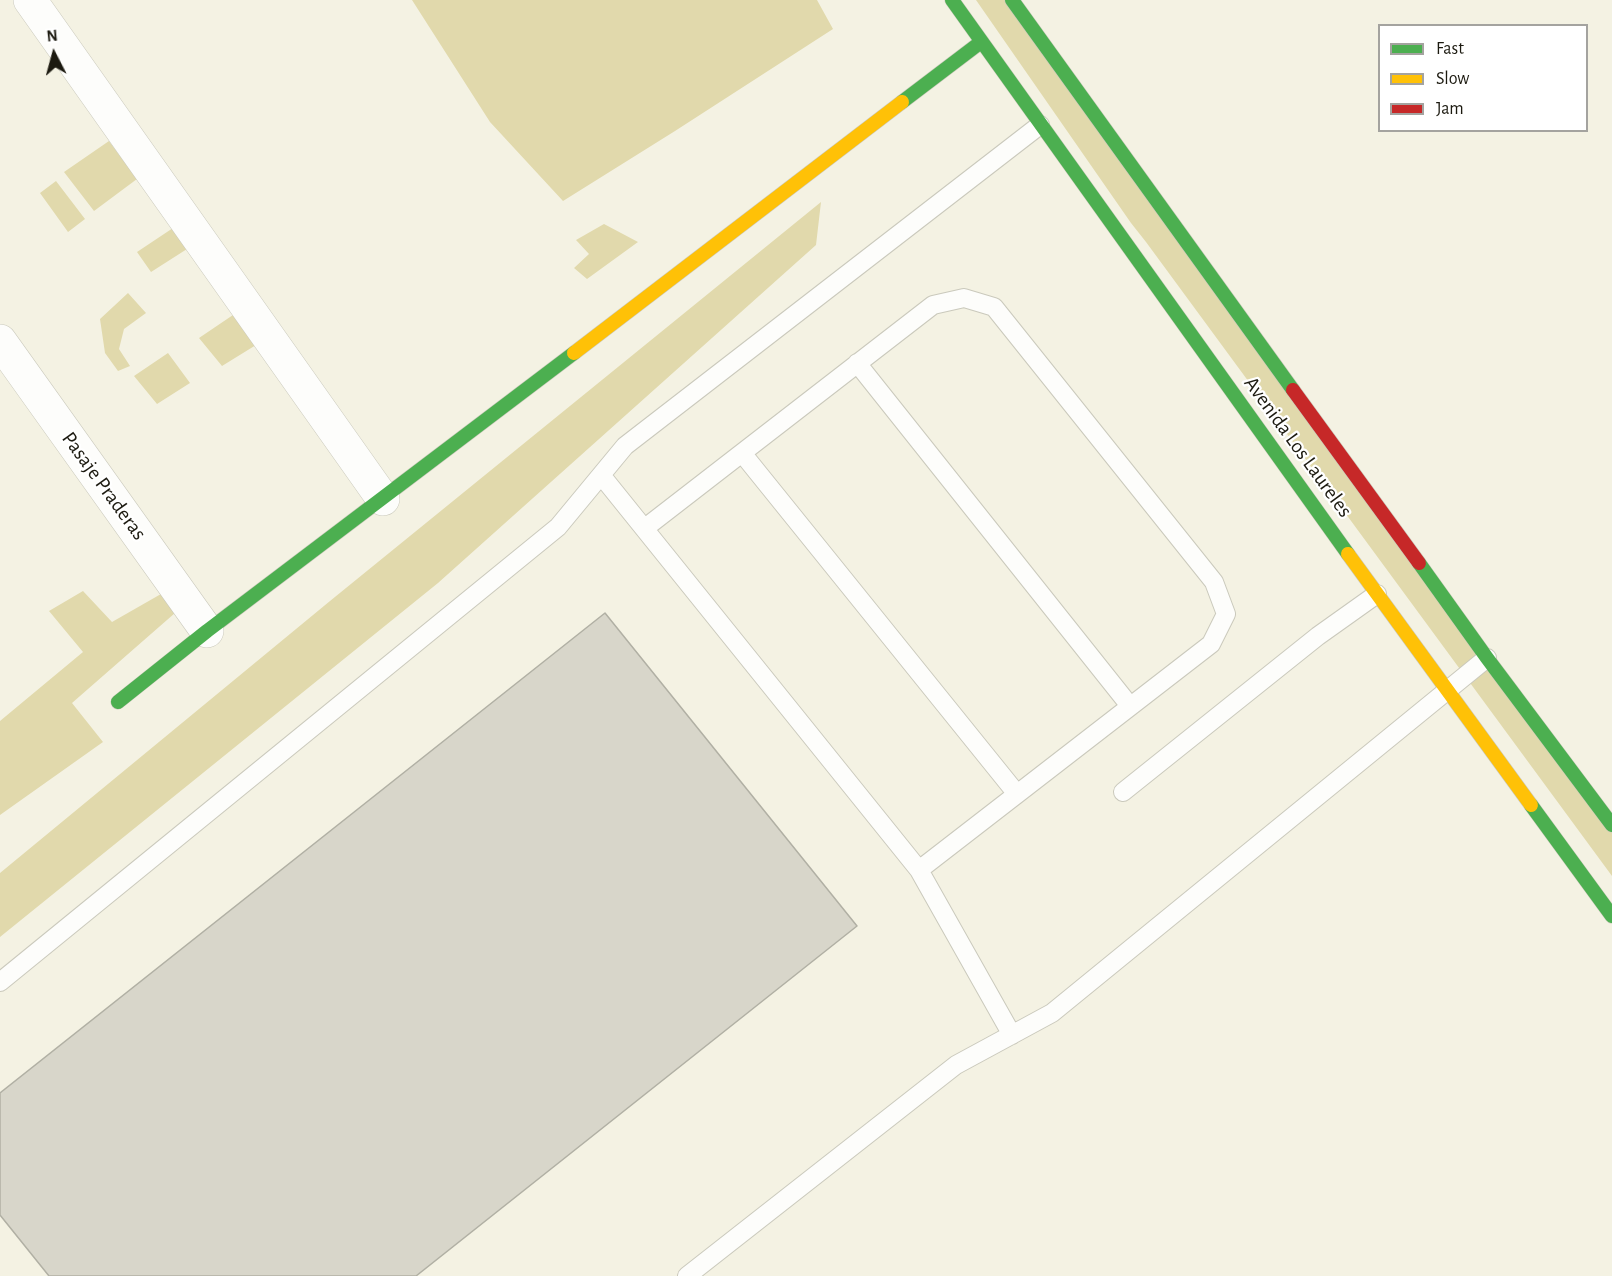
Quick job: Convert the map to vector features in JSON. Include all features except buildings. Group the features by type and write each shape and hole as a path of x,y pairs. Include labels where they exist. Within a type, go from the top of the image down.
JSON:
{"street":[{"path":"30,0 383,499"},
{"name":"Avenida Los Laureles","path":"952,0 1377,594 1612,916"},
{"name":"Avenida Los Laureles","path":"1012,0 1487,658 1612,825"},
{"path":"118,702 207,631 981,42"},
{"name":"Pasaje Praderas","path":"0,341 207,631"}],"lane":[{"path":"0,982 558,528 625,446 1040,125"},
{"path":"645,528 933,305 964,298 994,307 1214,582 1226,614 1211,644 919,870"},
{"path":"857,363 1130,706"},
{"path":"742,453 1017,794"},
{"path":"601,475 919,870 1012,1035"},
{"path":"1123,792 1318,636 1377,594"},
{"path":"687,1276 956,1065 1052,1013 1487,658"}],"shaded area":[{"path":"412,0 817,0 833,29 563,201 490,122"},
{"path":"976,0 1011,0 1612,824 1612,876 1131,223"},
{"path":"109,141 137,179 94,211 64,172"},
{"path":"56,181 85,219 68,232 40,193"},
{"path":"821,202 816,245 438,583 0,937 0,873"},
{"path":"182,222 198,242 151,272 137,252"},
{"path":"604,224 638,242 587,279 574,268 589,254 576,240"},
{"path":"128,293 146,313 124,329 119,349 130,366 118,371 105,353 100,319"},
{"path":"233,315 256,345 222,366 199,338"},
{"path":"168,353 190,383 157,404 134,376"},
{"path":"83,591 112,622 161,594 175,613 72,703 103,742 0,815 0,721 83,652 49,611"}],"traffic: fast":[{"path":"952,0 1348,554"},
{"path":"1012,0 1293,390"},
{"path":"902,102 981,42"},
{"path":"118,702 207,631 574,353"},
{"path":"1419,563 1612,825"},
{"path":"1531,805 1612,916"}],"traffic: slow":[{"path":"574,353 902,102"},
{"path":"1348,554 1531,805"}],"traffic: jam":[{"path":"1293,390 1419,563"}]}
